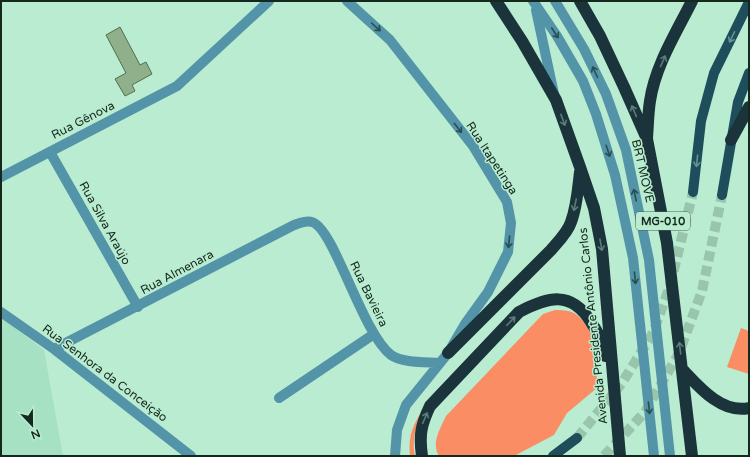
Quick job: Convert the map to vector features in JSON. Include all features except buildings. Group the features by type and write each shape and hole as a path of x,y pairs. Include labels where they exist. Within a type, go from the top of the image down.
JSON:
{"highway":[{"name":"Avenida Presidente Antônio Carlos","path":"496,1 522,41 556,100 594,208 602,249 611,369 620,456"},
{"name":"MG-010","path":"580,1 600,36 647,139 667,243 692,456"},
{"path":"647,139 650,101 654,82 661,64 692,1"},
{"path":"731,140 749,107"},
{"path":"448,353 552,250 561,238 571,223 577,194 580,167"},
{"path":"422,456 420,442 422,423 430,406 519,312 534,304 549,300 563,299 580,308 599,335 611,369"},
{"path":"683,370 703,391 716,401 734,408 749,408"}],"main road":[{"path":"693,192 701,121 714,73 749,2"},
{"path":"722,194 738,102 749,73"},
{"path":"553,456 577,438"}],"street":[{"name":"Rua Gênova","path":"1,177 177,86 269,1"},
{"name":"Rua Itapetinga","path":"347,1 390,40 473,146 507,202 511,223 508,252 488,292 464,324 448,353 406,405 397,430 395,456"},
{"name":"BRT MOVE","path":"555,1 584,49 606,94 626,150 649,260 670,456"},
{"path":"534,2 556,100"},
{"path":"534,2 557,36 582,81 596,114 615,175 633,258 654,456"},
{"name":"Rua Silva Araújo","path":"50,152 138,307"},
{"name":"Rua Almenara","path":"54,349 138,307 294,225 306,221 313,222"},
{"name":"Rua Bavieira","path":"313,222 331,244 374,334 390,354 396,358 417,362 439,363"},
{"name":"Rua Senhora da Conceição","path":"1,312 54,349 191,456"},
{"path":"279,398 374,334"}],"shaded area":[{"path":"555,310 572,312 576,314 580,317 588,329 592,337 598,387 567,413 554,435 514,456 439,456 436,441 446,416 543,314"},
{"path":"1,317 44,350 63,456 1,456"},
{"path":"741,328 749,331 749,374 727,367"},
{"path":"424,407 414,437 415,456 410,456 412,430"}],"tunnel":[{"path":"577,438 622,383 653,333 670,286 693,192"},
{"path":"604,456 645,412 679,353 702,291 722,195"}]}
